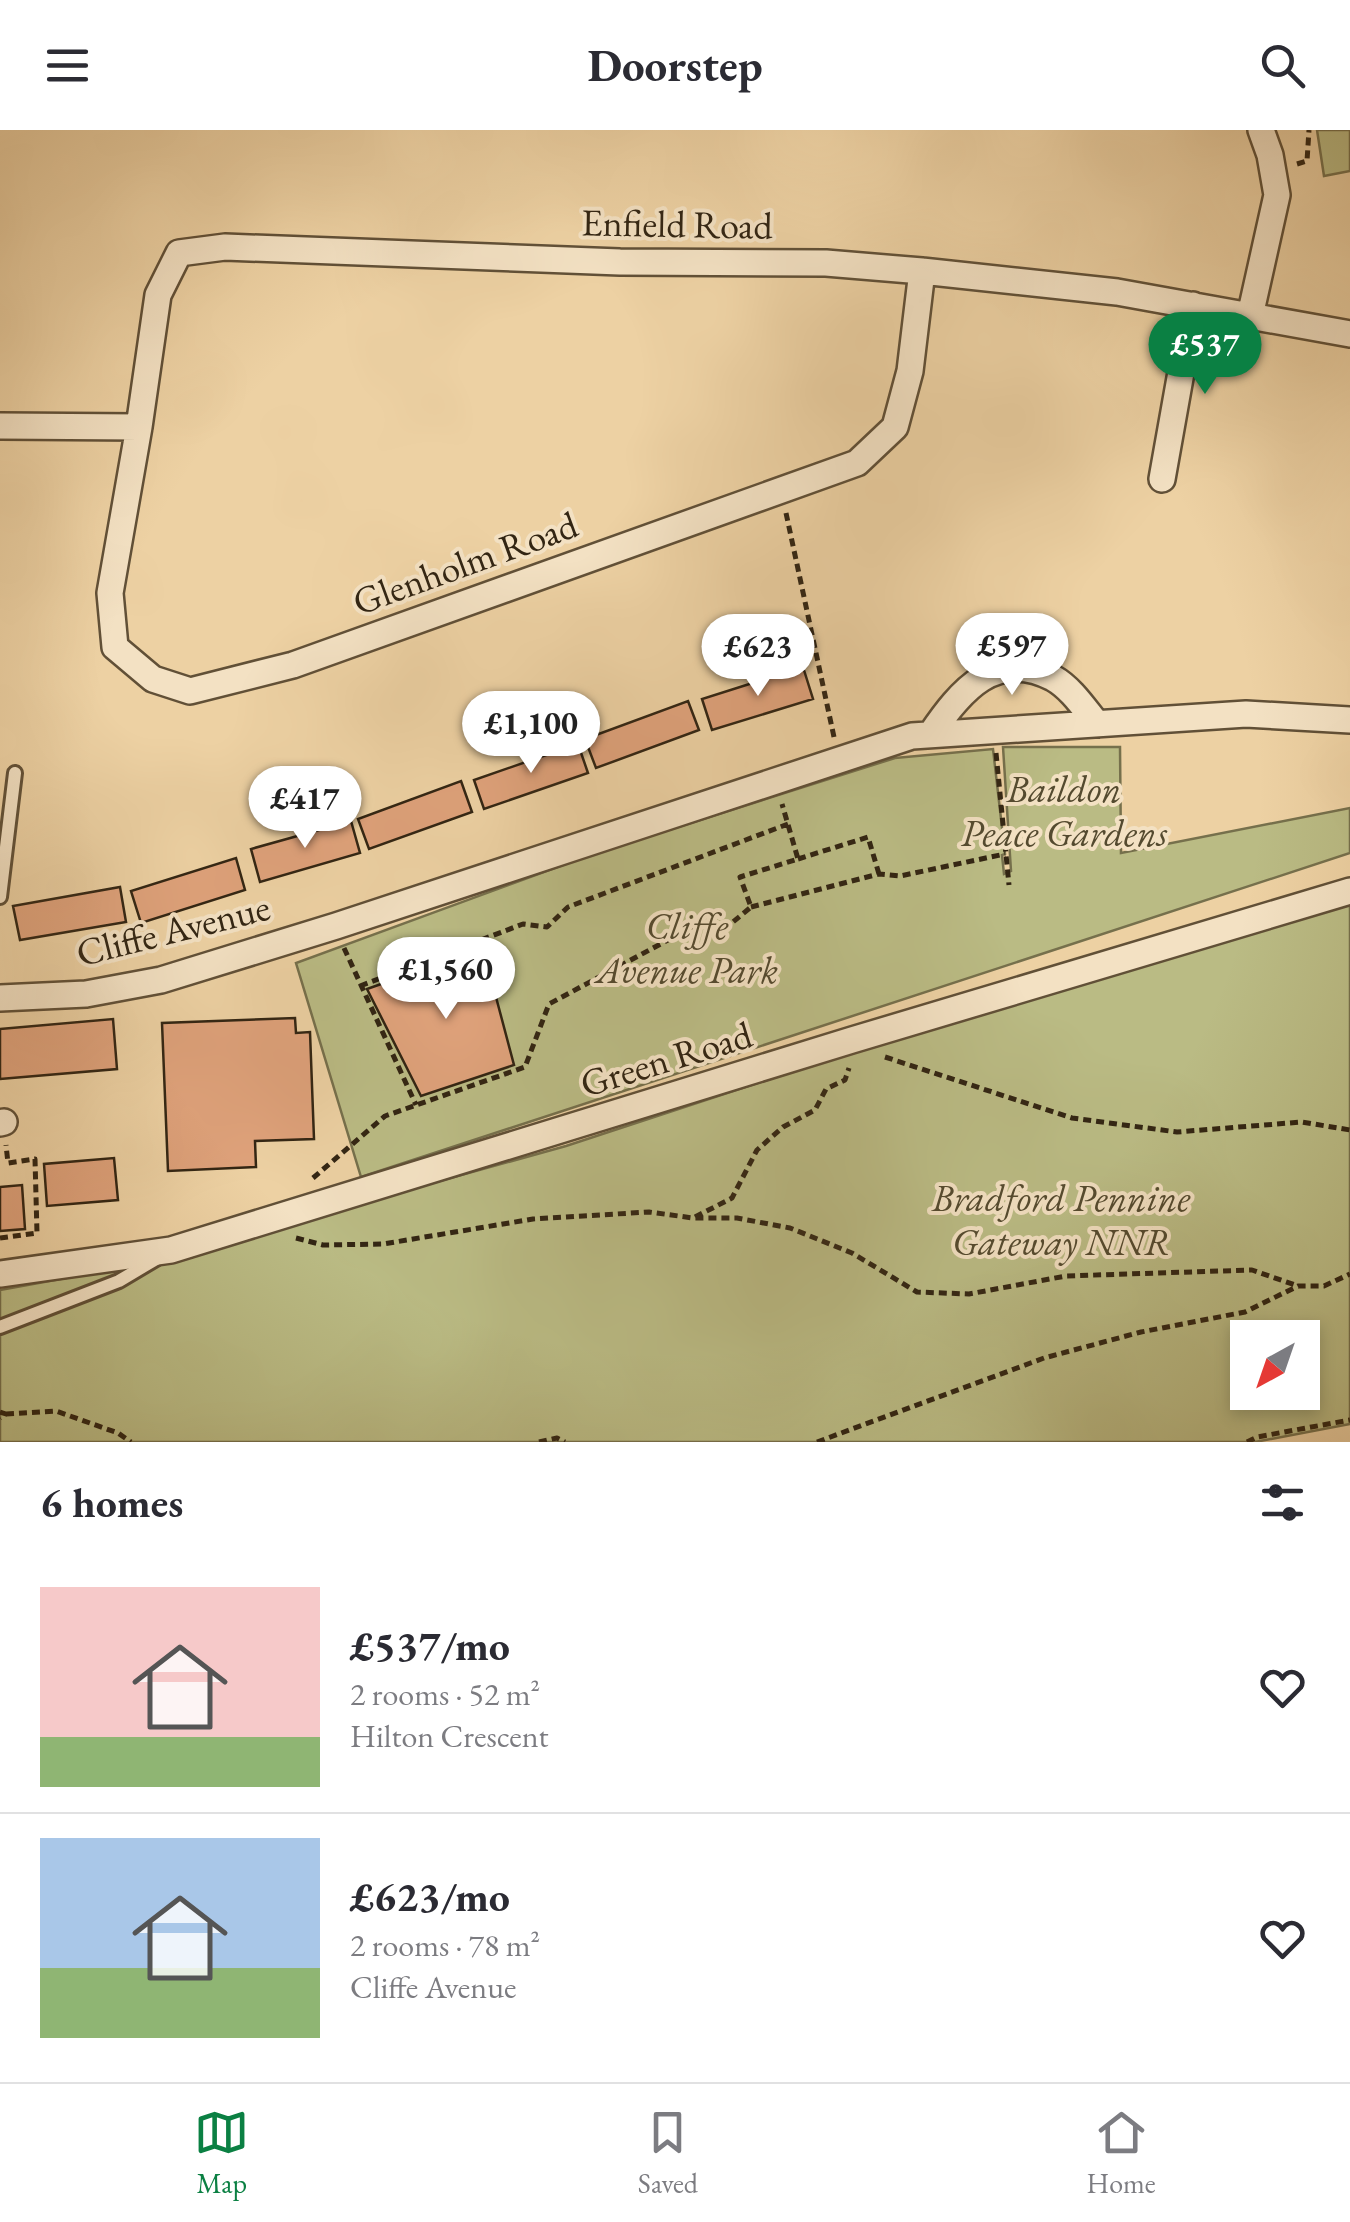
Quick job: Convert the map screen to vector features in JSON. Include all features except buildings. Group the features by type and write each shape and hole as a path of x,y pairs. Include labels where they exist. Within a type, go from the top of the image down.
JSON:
{"street":[{"path":"1250,316 1277,196 1270,156 1260,130"},
{"name":"Enfield Road","path":"140,427 158,295 179,252 225,246 620,262 826,263 922,270 1117,292 1350,334"},
{"name":"Glenholm Road","path":"140,427 110,593 115,647 153,679 190,691 293,665 858,464 895,428 910,371 922,270"},
{"path":"1162,478 1193,305"},
{"path":"0,426 140,427"},
{"path":"932,734 966,688 990,672 1028,668 1054,679 1070,692 1096,724"},
{"name":"Cliffe Avenue","path":"0,998 86,994 162,980 912,736 1246,714 1350,720"},
{"name":"Green Road","path":"0,1274 171,1250 1350,891"}],"lane":[{"path":"0,897 16,773"},
{"path":"0,1326 118,1282 171,1250"}],"path":[{"path":"781,490 839,760"},
{"path":"994,730 1009,886"},
{"path":"774,780 798,859"},
{"path":"360,986 522,924 547,927 568,906 788,824"},
{"path":"751,907 740,877 868,836 879,874"},
{"path":"308,1182 385,1116 526,1067 549,1004 707,919 727,927 751,907 879,874 900,876 1005,854"},
{"path":"336,926 416,1106"},
{"path":"693,1218 732,1198 757,1150 782,1127 815,1110 826,1090 845,1080 852,1062 852,1040 888,1059 1072,1118 1178,1132 1302,1122 1350,1130"},
{"path":"0,1238 37,1233 35,1159 8,1164 2,1123"},
{"path":"252,1227 323,1246 396,1242 533,1219 590,1214 649,1212 693,1218 738,1218 790,1228 852,1253 917,1292 969,1294 1066,1276 1252,1270 1298,1286 1324,1286 1350,1274"},
{"path":"817,1442 1044,1358 1140,1332 1245,1312 1298,1286"},
{"path":"2,1415 56,1411 118,1433 131,1442"},
{"path":"1247,1442 1350,1420"},
{"path":"539,1442 557,1438 565,1442"}],"green space":[{"path":"1317,130 1350,130 1350,171 1324,176"},
{"name":"Cliffe Avenue Park","path":"1003,747 1120,747 1121,853 1350,808 1350,853 361,1177 296,963 593,854 895,758 993,749 1004,874 1011,871"},
{"name":"Bradford Pennine Gateway NNR","path":"1350,896 1350,1424 1255,1442 0,1442 0,1290 138,1265 566,1146 1068,981"}],"park label":[{"name":"Baildon Peace Gardens","path":"1064,811"}]}
